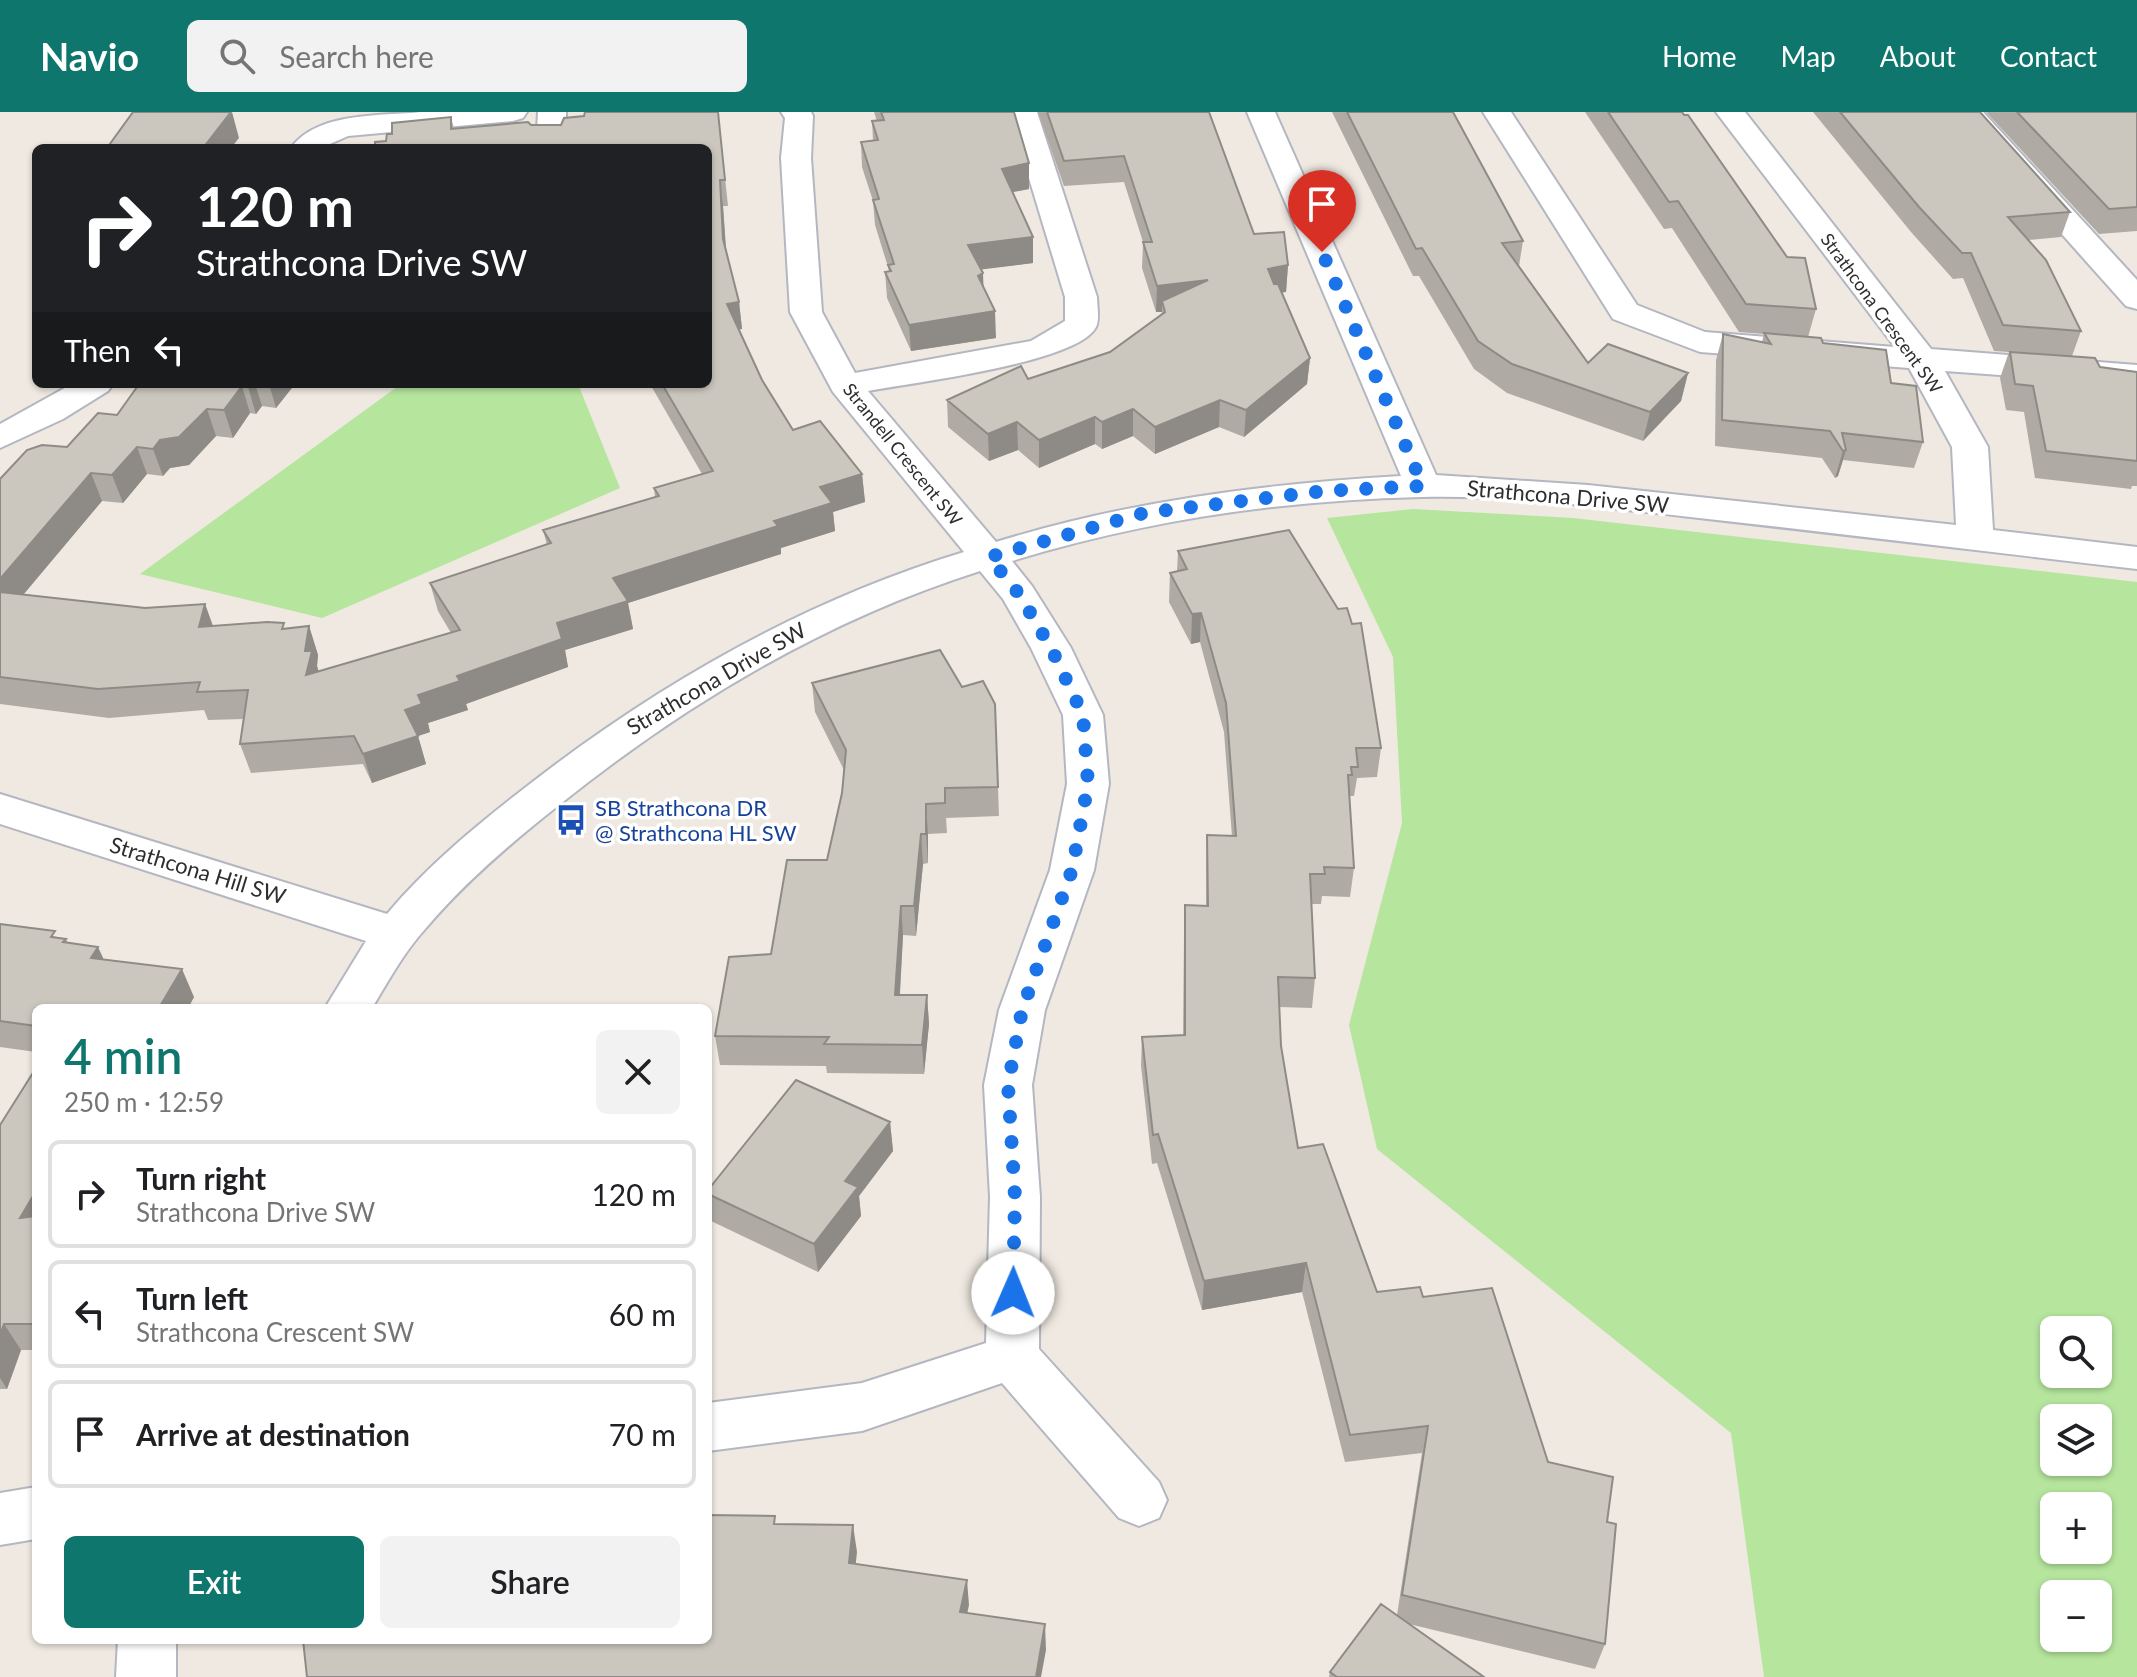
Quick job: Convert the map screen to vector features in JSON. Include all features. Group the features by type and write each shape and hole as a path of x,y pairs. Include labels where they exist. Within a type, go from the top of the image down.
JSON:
{"street":[{"path":"309,144 314,138 344,128 513,112"},
{"path":"551,144 552,112"},
{"name":"Strandell Crescent SW","path":"795,112 799,116 796,158 806,312 845,385 1019,594 1051,648 1083,715 1088,784 1072,870 1022,1010 1008,1085 1015,1197 1012,1357"},
{"path":"845,385 1041,349 1081,325 1081,297 1023,112"},
{"path":"1261,112 1423,486"},
{"path":"1497,112 1625,312 1700,342 1919,356 2137,375"},
{"name":"Strathcona Crescent SW","path":"1730,112 1919,356 1970,447 1975,539"},
{"path":"1967,112 2137,299"},
{"path":"0,437 51,412 90,388"},
{"name":"Strathcona Drive SW","path":"351,1004 395,934 445,879 588,756 664,705 774,640 828,614 909,582 1144,513 1324,491 1423,486 1595,496 2137,558"},
{"name":"Strathcona Hill SW","path":"0,809 333,911 395,934"},
{"path":"712,1426 862,1407 1012,1357 1139,1500"},
{"path":"0,1519 32,1514"},
{"path":"146,1677 147,1644"}],"green space":[{"path":"396,388 580,388 620,488 322,618 140,574"},
{"path":"1413,509 1573,518 2137,582 2137,1677 1764,1677 1731,1433 1377,1149 1349,1025 1402,823 1393,657 1327,518"}],"building":[{"path":"133,112 231,112 206,144 110,144"},
{"path":"585,112 718,112 725,180 720,180 723,239 739,302 727,304 762,380 793,430 820,421 862,474 820,487 832,503 774,521 778,526 613,578 628,601 557,623 562,639 457,676 460,681 418,695 422,704 405,710 418,736 363,754 354,736 240,744 248,690 197,692 200,682 98,689 0,677 0,592 145,608 205,604 199,627 267,622 284,623 282,629 309,626 305,651 312,651 306,675 460,630 430,583 551,543 543,530 659,496 654,488 713,471 664,388 712,388 712,144 375,144 386,141 387,134 392,134 392,123 451,117 451,129 528,122 531,125 561,125 564,118 584,116"},
{"path":"881,112 1014,112 1029,163 1002,169 1033,237 968,245 983,273 978,276 995,311 909,325 885,272 891,271 888,265 894,264 873,200 879,199 861,142 878,140 872,121 884,120"},
{"path":"1047,112 1209,112 1254,234 1284,232 1288,265 1268,269 1274,284 1278,284 1310,358 1246,410 1220,400 1155,427 1133,409 1102,422 1095,417 1039,440 1017,422 988,434 947,400 1021,366 1028,379 1110,352 1165,312 1162,301 1208,280 1157,286 1143,242 1152,242 1124,156 1064,161"},
{"path":"1347,112 1453,112 1523,241 1502,243 1588,363 1608,344 1688,373 1650,412 1512,364 1478,341 1422,248 1416,249"},
{"path":"1608,112 1682,112 1688,115 1787,257 1805,258 1816,309 1746,304 1678,201 1669,202"},
{"path":"1840,112 1980,112 2070,212 2008,217 2046,260 2081,331 2003,325 1971,253 1962,253 1919,207"},
{"path":"2017,112 2137,112 2137,207 2109,209"},
{"path":"1764,333 1821,338 1823,343 1886,350 1891,383 1916,386 1923,442 1842,433 1846,450 1843,451 1830,431 1722,420 1723,334 1771,344"},
{"path":"2010,352 2095,358 2100,367 2137,372 2137,461 2046,451 2033,386 2015,384"},
{"path":"136,388 240,388 224,410 207,409 179,437 160,440 153,449 137,447 112,475 91,473 0,579 0,479 27,450 42,445 67,447 98,413 117,415"},
{"path":"1289,530 1338,609 1347,608 1352,624 1361,623 1381,748 1356,748 1358,767 1351,767 1352,775 1348,775 1354,868 1324,867 1325,874 1310,874 1315,978 1278,977 1281,1046 1298,1148 1323,1144 1377,1292 1420,1287 1423,1297 1492,1288 1548,1462 1613,1477 1607,1522 1616,1524 1605,1644 1402,1595 1428,1426 1350,1435 1306,1263 1204,1281 1158,1134 1153,1135 1142,1037 1185,1035 1185,905 1208,906 1207,835 1236,836 1226,703 1201,613 1192,614 1170,573 1187,569 1178,551"},
{"path":"940,650 962,687 983,681 995,704 998,787 945,788 945,803 926,804 926,834 921,834 914,906 901,906 895,995 927,995 922,1045 824,1044 829,1037 715,1036 729,957 771,954 787,860 827,860 842,793 846,750 812,683"},
{"path":"0,924 55,931 51,937 66,939 63,942 98,947 91,958 182,969 161,1004 32,1004 32,1025 0,1021"},
{"path":"32,1074 32,1198 20,1218 32,1216 32,1324 4,1324 0,1335 0,1125"},
{"path":"796,1080 890,1122 845,1181 858,1187 814,1244 712,1196 712,1185"},
{"path":"712,1515 775,1516 774,1524 853,1525 849,1563 967,1580 960,1612 1045,1624 1036,1677 307,1677 303,1644 712,1644"},
{"path":"1381,1604 1484,1677 1337,1677 1330,1672"}],"place":[{"name":"SB Strathcona DR @ Strathcona HL SW","path":"571,820"}],"route":[{"path":"1013,1293 1015,1197 1008,1085 1022,1010 1072,870 1088,784 1083,715 1051,648 1019,594 989,557 1144,513 1228,500 1423,486 1322,252"}]}
